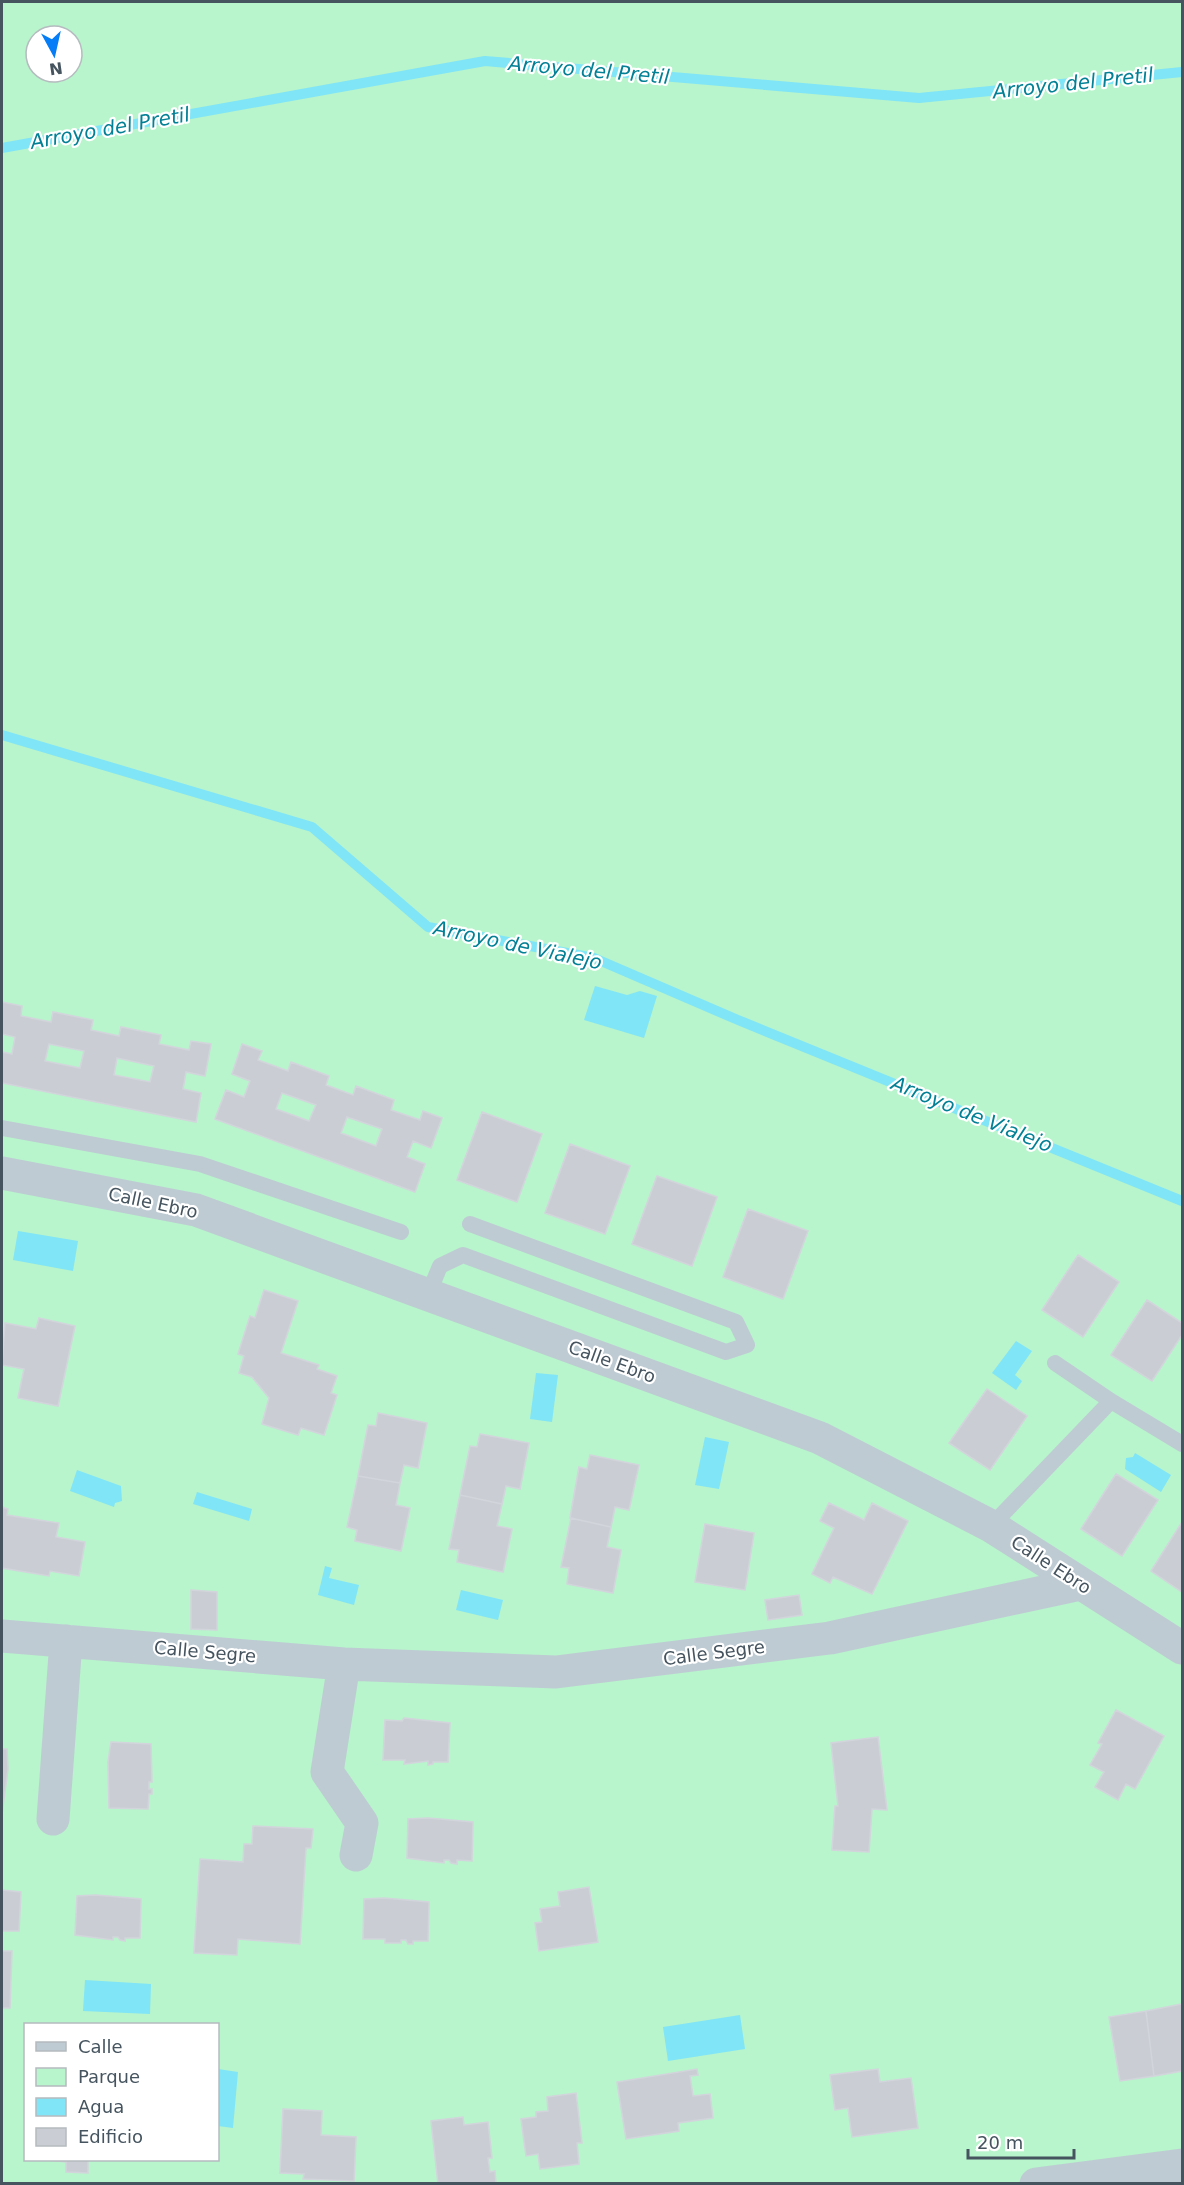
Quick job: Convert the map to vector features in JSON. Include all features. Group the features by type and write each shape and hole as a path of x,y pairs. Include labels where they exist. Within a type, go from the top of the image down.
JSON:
{"street":[{"name":"Calle Ebro","path":"2,1173 196,1210 820,1438 991,1526 1182,1647"},
{"name":"Calle Segre","path":"2,1636 344,1664 556,1672 830,1638 1080,1584"},
{"path":"53,1819 66,1641"},
{"path":"344,1664 327,1772 362,1823 356,1855"},
{"path":"1036,2184 1182,2165"}],"lane":[{"path":"2,1128 200,1164 401,1232"},
{"path":"428,1295 440,1266 463,1255 726,1352 747,1345 736,1322 470,1224"},
{"path":"1055,1363 1111,1401 1182,1444"},
{"path":"991,1526 1111,1401"}],"green space":[{"path":"2,2 1182,2 1182,2183 2,2184"}],"water":[{"path":"595,986 627,995 640,991 657,996 644,1038 584,1020"},
{"path":"18,1231 78,1241 73,1271 13,1260"},
{"path":"1016,1341 1032,1351 1015,1375 1022,1381 1016,1390 992,1373"},
{"path":"536,1373 558,1375 552,1422 530,1419"},
{"path":"705,1437 729,1442 719,1489 695,1485"},
{"path":"1135,1453 1171,1475 1161,1492 1125,1469 1126,1458 1133,1457"},
{"path":"77,1470 121,1486 122,1501 115,1503 114,1507 70,1491"},
{"path":"197,1492 252,1509 249,1521 193,1504"},
{"path":"325,1566 332,1568 329,1578 359,1585 354,1605 318,1595"},
{"path":"461,1590 503,1600 498,1620 456,1610"},
{"path":"85,1980 151,1984 150,2014 83,2011"},
{"path":"740,2015 745,2049 668,2061 663,2027"},
{"path":"219,2069 238,2072 233,2128 219,2126"}],"building":[{"path":"2,1002 22,1006 21,1016 51,1022 53,1012 93,1020 91,1030 119,1036 121,1027 161,1035 159,1044 189,1050 191,1041 211,1044 205,1076 186,1072 183,1089 201,1093 196,1122 2,1083 2,1052 12,1054 15,1037 2,1034","holes":["49,1044 84,1051 80,1068 45,1061","117,1058 154,1066 150,1082 114,1075"]},
{"path":"242,1044 262,1051 258,1060 288,1071 291,1062 329,1076 326,1085 353,1095 356,1086 394,1100 391,1110 420,1120 423,1111 442,1118 431,1148 413,1141 407,1157 425,1164 415,1192 215,1119 226,1090 244,1097 250,1081 232,1074","holes":["282,1093 316,1105 309,1121 276,1109","347,1117 382,1129 376,1146 341,1133"]},
{"path":"482,1112 542,1134 517,1202 457,1180"},
{"path":"570,1144 630,1166 605,1234 545,1213"},
{"path":"657,1176 717,1197 692,1266 632,1244"},
{"path":"748,1209 808,1231 783,1299 723,1277"},
{"path":"1078,1255 1119,1282 1083,1337 1042,1310"},
{"path":"264,1290 298,1301 281,1353 319,1365 317,1369 337,1376 331,1393 337,1395 324,1435 301,1428 298,1435 262,1424 269,1398 252,1377 239,1373 244,1356 238,1354 250,1316 255,1318"},
{"path":"1147,1300 1182,1323 1182,1335 1152,1381 1111,1355"},
{"path":"39,1318 75,1326 58,1406 18,1398 24,1369 2,1365 5,1323 36,1329"},
{"path":"987,1389 1027,1416 990,1470 949,1443"},
{"path":"378,1413 427,1423 418,1468 404,1465 400,1483 358,1476 368,1425 376,1426"},
{"path":"480,1434 529,1443 520,1489 506,1486 502,1504 460,1495 470,1446 477,1447"},
{"path":"590,1455 639,1465 629,1510 615,1507 611,1527 570,1518 579,1467 587,1469"},
{"path":"1116,1474 1158,1500 1122,1556 1081,1529"},
{"path":"358,1476 400,1483 396,1505 410,1508 401,1551 355,1541 357,1530 347,1527"},
{"path":"460,1495 502,1504 497,1526 512,1529 503,1572 457,1562 459,1550 449,1549"},
{"path":"829,1503 864,1520 872,1503 908,1521 872,1594 833,1577 830,1583 812,1574 834,1528 820,1521"},
{"path":"2,1507 8,1509 7,1515 59,1523 56,1537 85,1542 79,1576 50,1571 49,1576 2,1568"},
{"path":"571,1518 611,1527 607,1547 621,1550 613,1593 567,1584 569,1568 561,1567"},
{"path":"1182,1522 1182,1592 1151,1571"},
{"path":"705,1524 754,1533 745,1590 695,1582"},
{"path":"191,1590 217,1592 217,1630 191,1629"},
{"path":"799,1595 802,1615 768,1620 765,1600"},
{"path":"1116,1710 1164,1736 1135,1789 1126,1784 1118,1800 1095,1787 1104,1772 1090,1765 1102,1744 1098,1743"},
{"path":"404,1718 450,1723 448,1762 433,1762 428,1765 428,1761 404,1764 405,1760 383,1760 385,1720 402,1721"},
{"path":"878,1737 887,1810 872,1809 869,1852 832,1850 835,1806 838,1806 831,1743"},
{"path":"111,1742 151,1744 152,1782 149,1782 149,1789 152,1789 152,1794 149,1794 148,1809 109,1808 108,1762"},
{"path":"2,1749 7,1749 8,1769 2,1814"},
{"path":"428,1818 473,1822 472,1861 457,1860 457,1864 449,1860 444,1860 444,1863 407,1858 408,1819"},
{"path":"253,1826 313,1829 311,1848 306,1848 300,1944 238,1939 237,1955 194,1953 200,1859 243,1862 244,1844 252,1844"},
{"path":"589,1887 598,1942 539,1951 535,1923 542,1922 540,1909 560,1906 558,1892"},
{"path":"2,1890 21,1892 19,1931 2,1931"},
{"path":"96,1895 141,1899 140,1938 125,1938 125,1941 118,1937 113,1937 113,1940 75,1935 77,1896"},
{"path":"384,1898 429,1902 428,1941 413,1941 413,1944 408,1944 406,1940 401,1940 401,1943 385,1943 385,1939 363,1939 364,1899"},
{"path":"2,1951 12,1951 10,2008 2,2008"},
{"path":"1182,2004 1182,2071 1154,2076 1146,2011"},
{"path":"1146,2011 1154,2076 1120,2081 1109,2017"},
{"path":"697,2069 698,2075 690,2076 693,2096 710,2094 713,2118 678,2123 679,2131 626,2139 617,2082"},
{"path":"878,2069 880,2082 911,2078 918,2128 852,2137 848,2108 835,2110 830,2075"},
{"path":"576,2093 582,2143 577,2143 579,2164 540,2169 538,2154 526,2156 521,2119 536,2117 536,2112 548,2111 547,2097"},
{"path":"283,2109 322,2111 321,2135 356,2137 354,2181 303,2179 304,2174 280,2173"},
{"path":"463,2117 464,2125 488,2122 492,2158 488,2158 490,2172 495,2171 496,2184 438,2184 431,2121"},
{"path":"57,2161 88,2161 88,2173 66,2172 66,2162"}],"waterway":[{"name":"Arroyo del Pretil","path":"2,148 485,61 919,98 1182,72"},
{"name":"Arroyo de Vialejo","path":"2,735 312,827 428,927 594,958 738,1020 1182,1201"}]}
